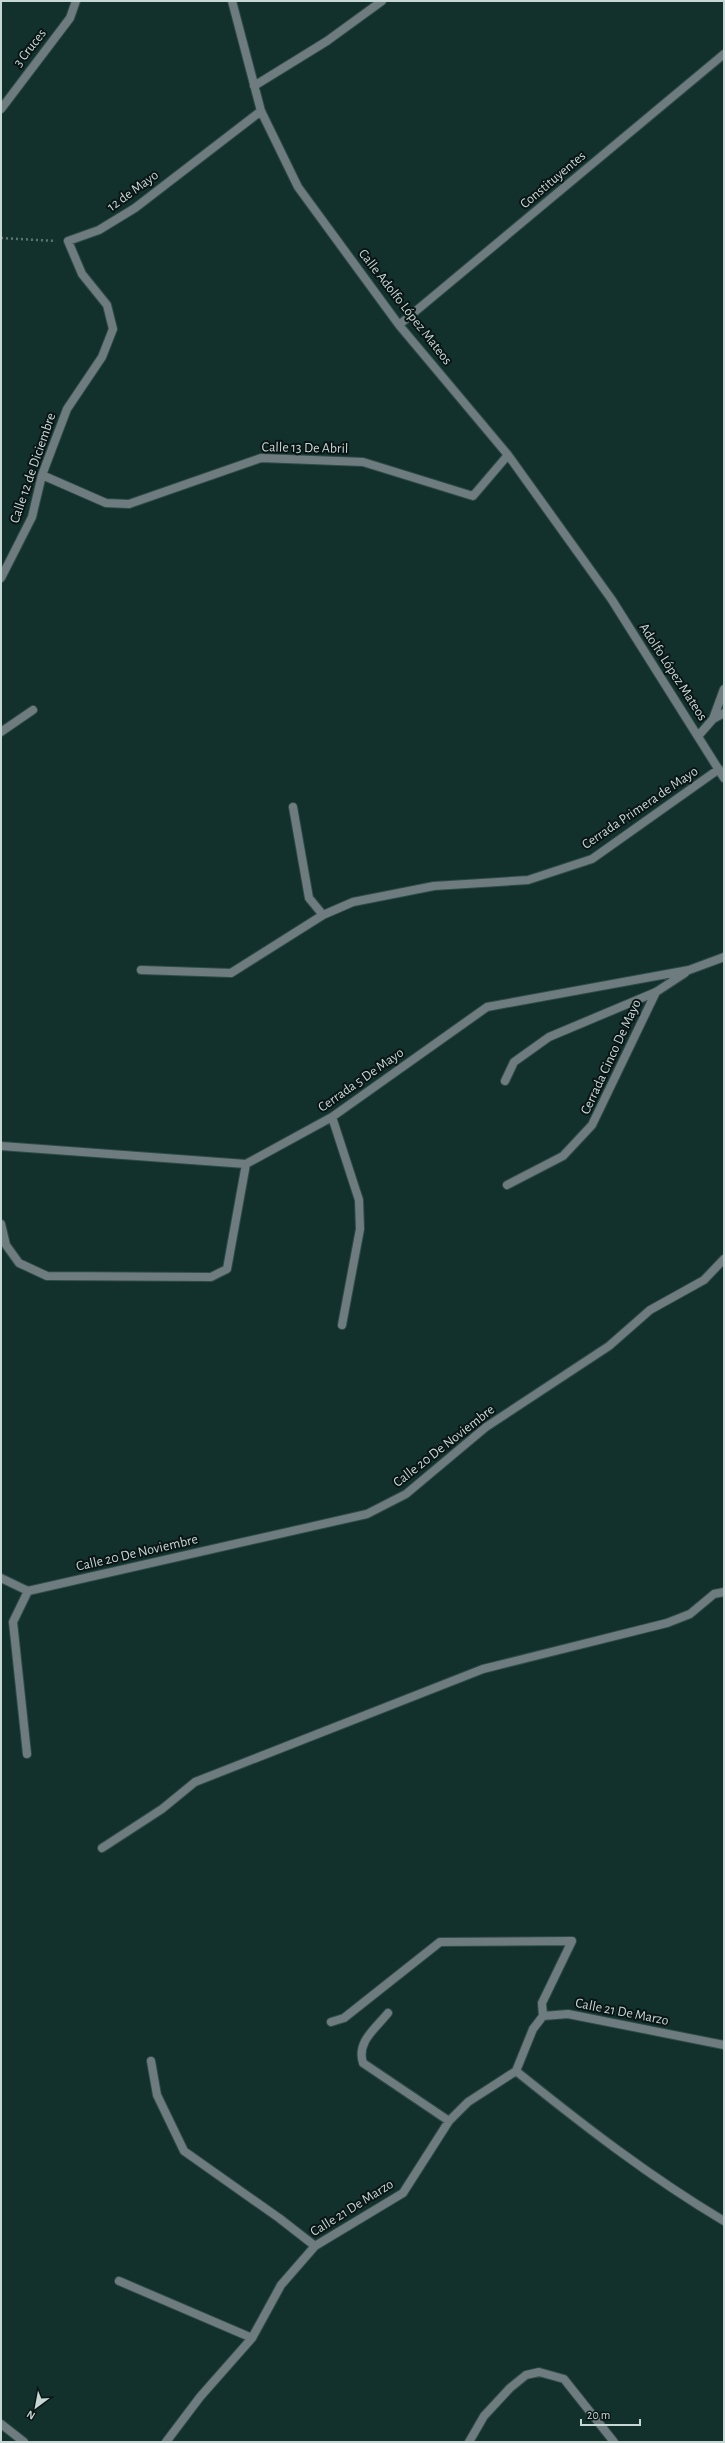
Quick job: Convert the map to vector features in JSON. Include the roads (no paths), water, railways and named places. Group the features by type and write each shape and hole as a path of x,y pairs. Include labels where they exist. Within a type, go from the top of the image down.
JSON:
{"street":[{"name":"3 Cruces","path":"1,108 70,18 76,1"},
{"name":"Calle Adolfo López Mateos","path":"232,1 261,111 298,187 399,325 508,455 612,600"},
{"path":"254,86 327,41 382,1"},
{"name":"Constituyentes","path":"399,325 724,54"},
{"name":"12 de Mayo","path":"68,241 99,230 134,208 261,111"},
{"name":"Calle 12 de Diciembre","path":"1,578 32,517 42,475 67,409 102,357 113,329 107,305 82,274 68,241"},
{"name":"Calle 13 De Abril","path":"42,475 106,503 129,504 261,458 363,462 473,496 508,455"},
{"name":"Adolfo López Mateos","path":"612,600 699,735 724,778"},
{"path":"713,719 724,689"},
{"path":"1,732 33,710"},
{"path":"699,735 713,719 724,713"},
{"name":"Cerrada Primera de Mayo","path":"141,970 231,973 323,916 353,902 434,886 528,880 592,859 719,769"},
{"path":"293,807 309,898 323,916"},
{"name":"Cerrada 5 De Mayo","path":"246,1164 332,1117 487,1007 689,970 724,957"},
{"path":"505,1081 514,1062 550,1037 656,992 689,970"},
{"name":"Cerrada Cinco De Mayo","path":"507,1185 563,1156 592,1125 656,992"},
{"path":"332,1117 359,1200 360,1229 342,1325"},
{"path":"1,1146 246,1164 227,1269 211,1277 47,1276 19,1263 6,1245 1,1224"},
{"name":"Calle 20 De Noviembre","path":"28,1591 368,1514 406,1494 486,1427 608,1346 650,1310 704,1280 724,1259"},
{"path":"1,1578 28,1591 13,1622 27,1754"},
{"path":"102,1848 162,1809 195,1782 483,1669 667,1623 690,1614 714,1594 724,1592"},
{"path":"331,2022 344,2018 440,1942 572,1941 542,2003 543,2016 533,2029 516,2071 575,2119 671,2190 724,2221"},
{"path":"388,2013 361,2045 360,2054 363,2063 449,2121"},
{"name":"Calle 21 De Marzo","path":"543,2016 568,2014 724,2045"},
{"path":"151,2061 157,2095 184,2151 279,2218 315,2246"},
{"name":"Calle 21 De Marzo","path":"166,2442 200,2397 252,2338 281,2285 315,2246 403,2193 449,2121 468,2102 516,2071"},
{"path":"119,2280 252,2338"},
{"path":"469,2442 484,2416 510,2388 526,2375 539,2372 564,2379 614,2442"},
{"path":"1,2424 24,2442"}]}
